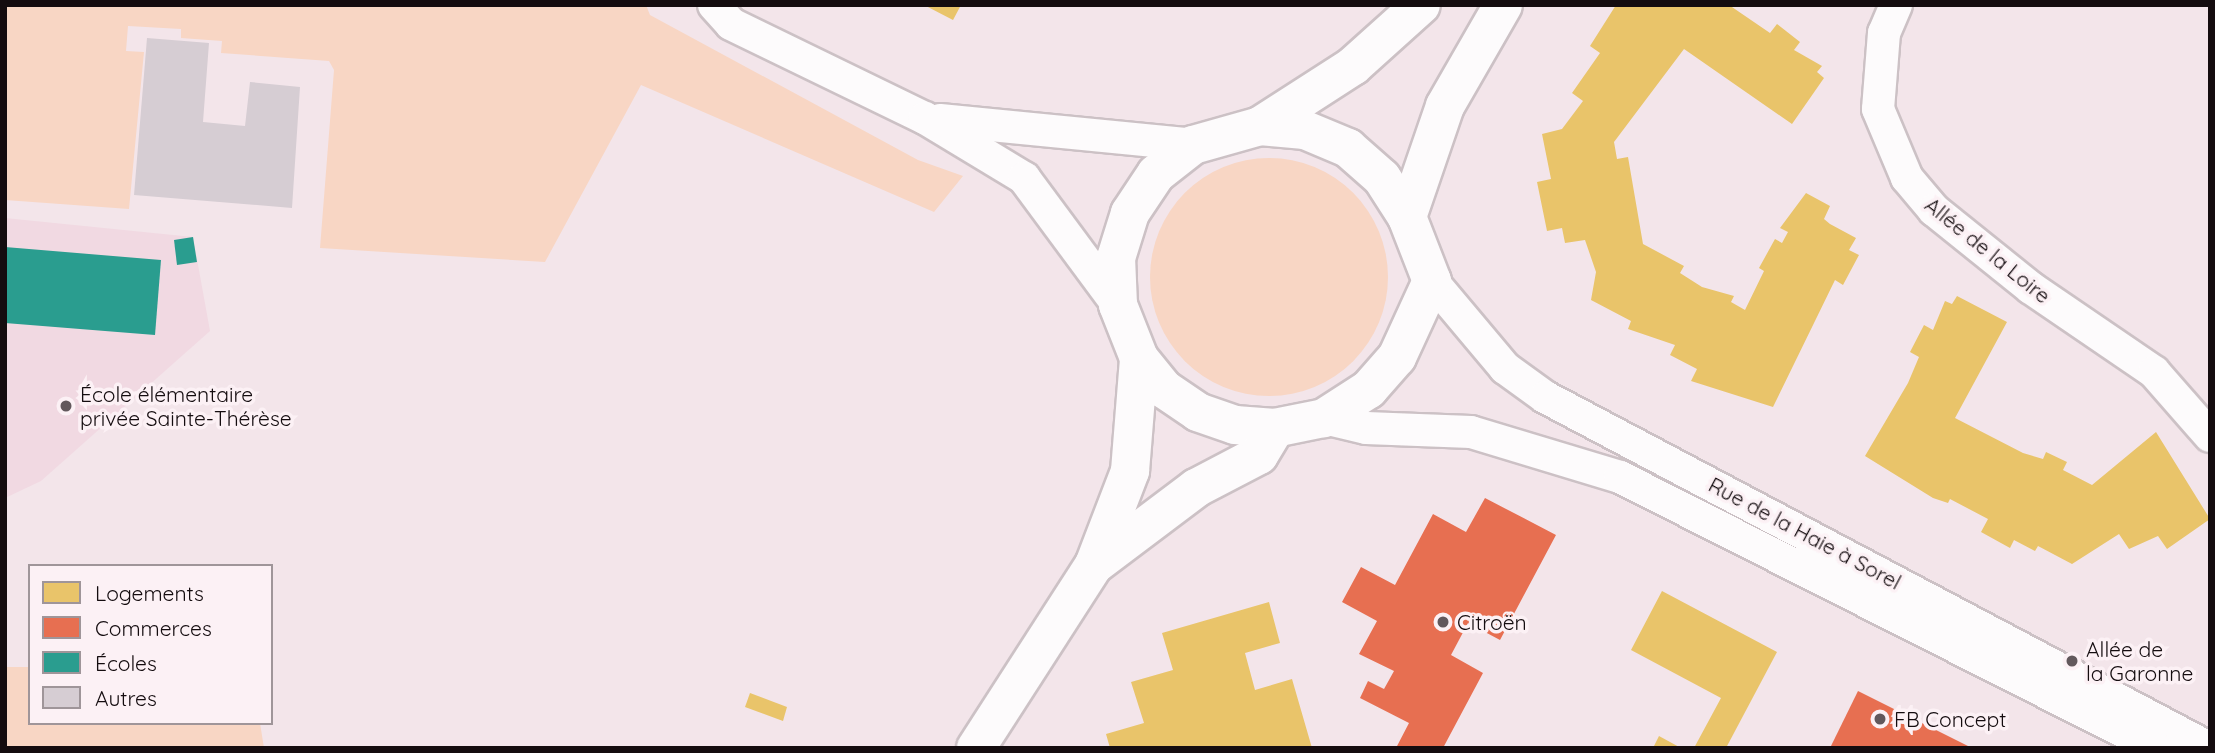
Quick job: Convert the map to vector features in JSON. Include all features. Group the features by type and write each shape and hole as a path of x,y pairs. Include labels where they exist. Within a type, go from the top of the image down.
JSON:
{"street":[{"path":"714,5 731,23 925,118 1024,178 1118,305 1139,358 1164,389 1198,412 1235,425 1275,428 1324,418 1369,389 1397,357 1432,281 1407,217 1382,178 1348,148 1305,130 1260,126"},
{"path":"925,118 1193,145 1260,126 1353,66 1421,5"},
{"path":"1407,217 1445,106 1503,5"},
{"name":"Allée de la Loire","path":"1896,5 1884,33 1878,109 1907,178 1934,210 2031,288 2154,372 2210,436"},
{"path":"1118,305 1116,258 1130,213 1156,174 1193,145"},
{"name":"Rue de la Haie à Sorel","path":"1432,281 1505,368 1545,397 2209,748"},
{"path":"976,748 1094,565 1130,471 1139,358"},
{"name":"Rue de la Haie à Sorel","path":"1324,418 1366,429 1471,432 1620,477 2156,748"},
{"path":"1094,565 1196,488 1259,455 1275,428"}],"shaded area":[{"path":"5,5 646,5 650,15 918,160 963,176 934,212 641,85 545,262 320,248 334,70 329,61 221,53 222,41 181,38 181,29 128,26 126,51 144,52 129,209 5,200"},
{"path":"1269,158 1292,160 1315,167 1345,185 1361,201 1383,242 1388,277 1386,300 1379,323 1361,353 1345,369 1304,391 1269,396 1246,394 1223,387 1193,369 1177,353 1155,312 1150,277 1152,254 1159,231 1177,201 1193,185 1234,163"},
{"name":"École élémentaire privée Sainte-Thérèse","path":"5,218 193,237 210,331 41,481 5,498"},
{"path":"5,667 28,667 28,725 260,725 264,748 5,748"}],"building: Logements":[{"path":"924,5 961,5 953,20"},
{"path":"1616,5 1729,5 1770,33 1777,24 1800,42 1794,50 1822,66 1817,72 1824,78 1792,124 1684,49 1614,142 1617,159 1628,157 1643,244 1684,266 1680,273 1702,287 1734,296 1731,302 1745,310 1764,271 1759,268 1775,239 1782,243 1788,232 1780,228 1806,193 1830,206 1824,219 1856,238 1849,250 1859,255 1843,285 1835,280 1773,407 1691,381 1697,369 1670,355 1675,345 1628,329 1631,321 1591,300 1596,272 1585,240 1565,243 1562,228 1547,231 1537,182 1551,179 1542,134 1562,129 1583,101 1572,93 1600,53 1590,46"},
{"path":"1957,296 2007,322 1955,418 2023,453 2043,459 2046,452 2067,462 2063,470 2092,485 2156,432 2210,519 2167,549 2158,536 2129,549 2119,534 2072,564 2038,546 2035,551 2014,540 2010,548 1981,532 1988,519 1950,499 1948,503 1933,498 1865,456 1908,383 1919,357 1910,352 1924,325 1933,330 1945,301 1952,304"},
{"path":"1662,591 1777,652 1726,748 1694,748 1721,698 1631,650"},
{"path":"1269,602 1280,643 1245,653 1255,690 1292,679 1312,748 1110,748 1106,734 1144,723 1131,682 1173,670 1162,633"},
{"path":"750,693 787,707 783,721 745,707"},
{"path":"1659,736 1681,748 1653,748"}],"building: Commerces":[{"name":"Citroën","path":"1485,498 1556,535 1500,640 1468,623 1451,655 1483,673 1443,748 1396,748 1409,723 1360,698 1368,681 1384,689 1394,671 1359,654 1377,621 1342,602 1361,567 1395,585 1433,514 1466,532"},
{"name":"FB Concept","path":"1858,691 1972,748 1830,748"}],"building: Écoles":[{"path":"193,237 197,262 177,265 174,240"},
{"path":"5,247 161,260 155,335 5,323"}],"building: Autres":[{"path":"147,38 209,43 203,122 245,126 250,82 300,87 292,208 134,195"}],"place":[{"name":"École élémentaire privée Sainte-Thérèse","path":"66,406"},
{"name":"Citroën","path":"1443,622"},
{"name":"Allée de la Garonne","path":"2072,661"},
{"name":"FB Concept","path":"1880,719"}]}
